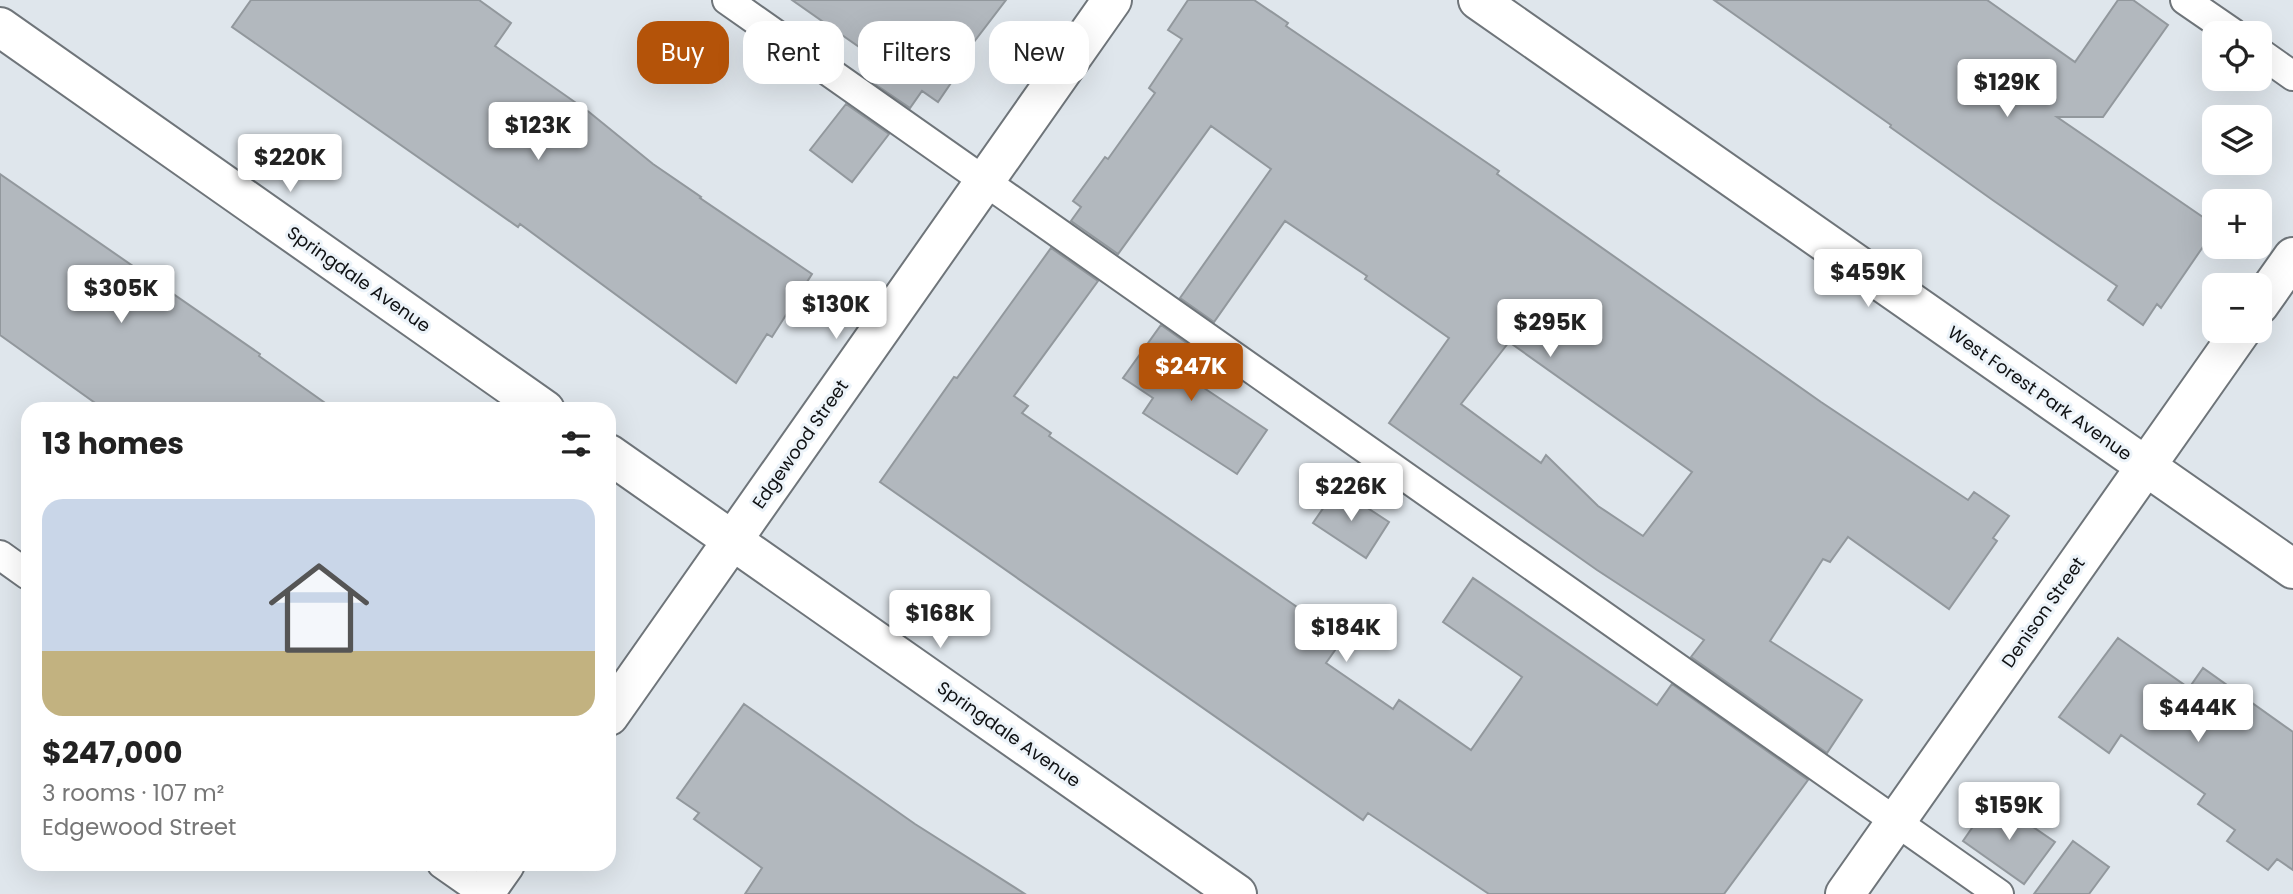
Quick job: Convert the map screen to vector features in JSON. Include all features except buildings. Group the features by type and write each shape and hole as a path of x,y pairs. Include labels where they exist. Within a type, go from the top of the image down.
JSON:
{"street":[{"name":"Edgewood Street","path":"616,706 1112,0"},
{"name":"West Forest Park Avenue","path":"1478,0 2293,569"},
{"name":"Springdale Avenue","path":"0,27 534,402"},
{"path":"2272,287 2293,257"},
{"name":"Denison Street","path":"1845,894 2233,343"},
{"name":"Springdale Avenue","path":"616,459 1237,894"},
{"path":"484,894 500,871"}],"lane":[{"path":"727,0 1999,894"},
{"path":"2185,0 2215,21"},
{"path":"2272,61 2293,76"},
{"path":"0,555 21,570"},
{"path":"452,871 484,894"}]}
